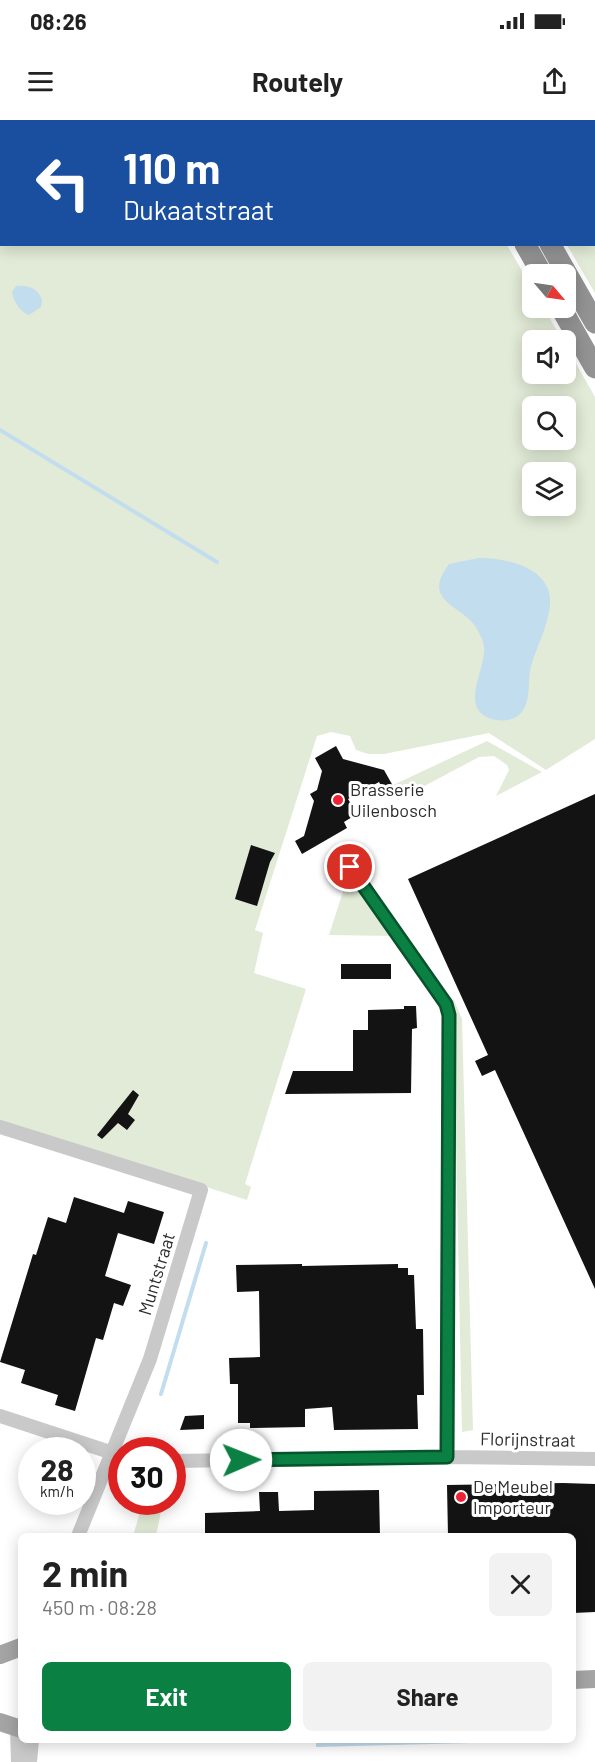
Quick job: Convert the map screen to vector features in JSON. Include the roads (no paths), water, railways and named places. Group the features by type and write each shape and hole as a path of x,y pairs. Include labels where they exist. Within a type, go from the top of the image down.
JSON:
{"highway":[{"path":"526,246 536,264"},
{"path":"551,246 595,323"},
{"path":"567,318 595,368"}],"main road":[{"path":"0,1655 18,1648"},
{"path":"576,1680 595,1680"}],"street":[{"path":"350,867 439,995 449,1015 447,1457"},
{"name":"Muntstraat","path":"0,1127 201,1190 150,1359 123,1437"},
{"path":"0,1416 108,1451"},
{"name":"Florijnstraat","path":"186,1461 447,1457 595,1459"},
{"path":"79,1533 108,1473"},
{"path":"12,1727 18,1762"},
{"path":"30,1762 32,1743"}],"water":[{"path":"16,286 25,286 35,290 42,300 41,307 29,315 22,311 12,292"},
{"path":"479,558 502,560 526,567 536,573 549,592 549,613 531,666 526,704 520,714 511,719 488,718 479,711 475,691 483,660 483,642 472,622 448,603 439,588 441,577 449,564"},
{"path":"316,1743 471,1743 316,1747"}],"waterway":[{"path":"0,430 217,562"},
{"path":"161,1394 206,1243"}],"place":[{"name":"Brasserie Uilenbosch","path":"338,800"},
{"name":"De Meubel Importeur","path":"461,1497"}]}
